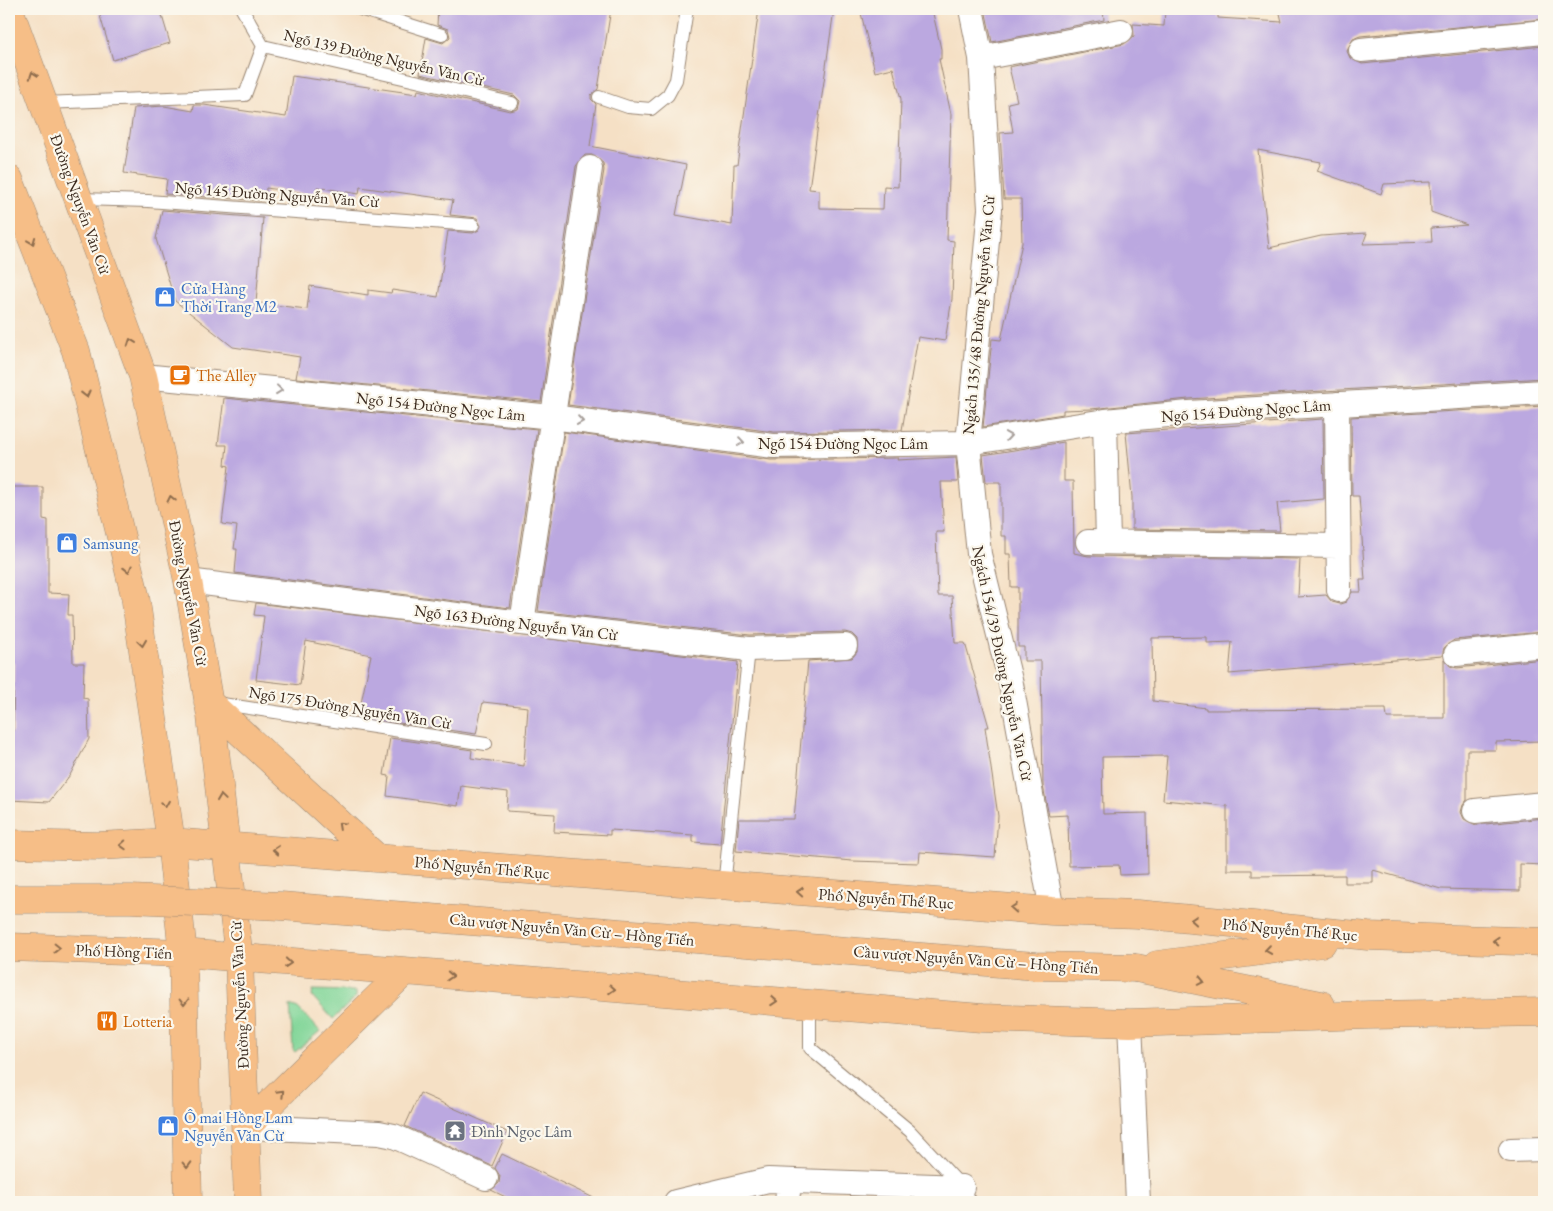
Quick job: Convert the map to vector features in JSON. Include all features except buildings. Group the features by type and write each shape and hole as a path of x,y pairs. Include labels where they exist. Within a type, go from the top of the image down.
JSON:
{"main road":[{"name":"Đường Nguyễn Văn Cừ","path":"9,9 80,199 143,376 188,581 208,702 228,846 239,959 248,1202"},
{"path":"9,179 14,212 76,351 135,595 171,842 183,953 188,1202"},
{"path":"208,702 377,858"},
{"path":"9,844 99,846 171,842 228,846"},
{"name":"Phố Nguyễn Thế Rục","path":"228,846 1052,911 1138,914 1368,936 1544,942"},
{"name":"Cầu vượt Nguyễn Văn Cừ – Hồng Tiến","path":"9,899 131,899 281,906 1036,966 1136,968"},
{"path":"1136,968 1368,936"},
{"name":"Phố Hồng Tiến","path":"9,947 183,953 239,959"},
{"path":"239,959 982,1018 1130,1023 1368,1015 1544,1012"},
{"path":"1136,968 1368,1015"},
{"path":"246,1127 404,972"}],"street":[{"name":"Ngách 135/48 Đường Nguyễn Văn Cừ","path":"968,443 990,209 982,58 971,9"},
{"path":"982,58 1121,31"},
{"path":"1362,50 1544,32"},
{"path":"522,623 590,168"},
{"name":"Ngõ 154 Đường Ngọc Lâm","path":"143,376 552,417 773,446 968,443 1105,421 1337,404 1544,392"},
{"path":"1337,404 1339,590"},
{"path":"1105,421 1098,542 1338,546"},
{"name":"Ngách 154/39 Đường Nguyễn Văn Cừ","path":"968,443 979,554 1011,684 1052,911"},
{"name":"Ngõ 163 Đường Nguyễn Văn Cừ","path":"188,581 522,623 749,649 845,646"},
{"path":"1456,654 1544,645"},
{"path":"1475,811 1544,804"},
{"path":"1130,1023 1138,1202"},
{"path":"246,1127 379,1133 394,1136 486,1178"},
{"path":"1511,1150 1544,1149"},
{"path":"676,1202 768,1180 788,1192 966,1194"}],"lane":[{"path":"242,9 263,46"},
{"path":"360,9 442,34"},
{"path":"599,97 628,107 651,109 668,95 676,80 687,9"},
{"name":"Ngõ 139 Đường Nguyễn Văn Cừ","path":"43,103 244,96 263,46 512,103"},
{"name":"Ngõ 145 Đường Nguyễn Văn Cừ","path":"80,199 148,201 473,225"},
{"path":"724,886 749,649"},
{"name":"Ngõ 175 Đường Nguyễn Văn Cừ","path":"208,702 486,744"},
{"path":"810,1004 810,1048 910,1131 966,1194"}],"green space":[{"path":"313,990 353,991 356,992 356,997 333,1019 312,996"},
{"path":"290,1005 298,1008 320,1031 295,1052 293,1050"}],"place":[{"name":"Cửa Hàng Thời Trang M2","path":"165,297"},
{"name":"The Alley","path":"180,375"},
{"name":"Samsung","path":"67,543"},
{"name":"Lotteria","path":"107,1021"},
{"name":"Ô mai Hồng Lam Nguyễn Văn Cừ","path":"168,1126"},
{"name":"Đình Ngọc Lâm","path":"455,1131"}]}
